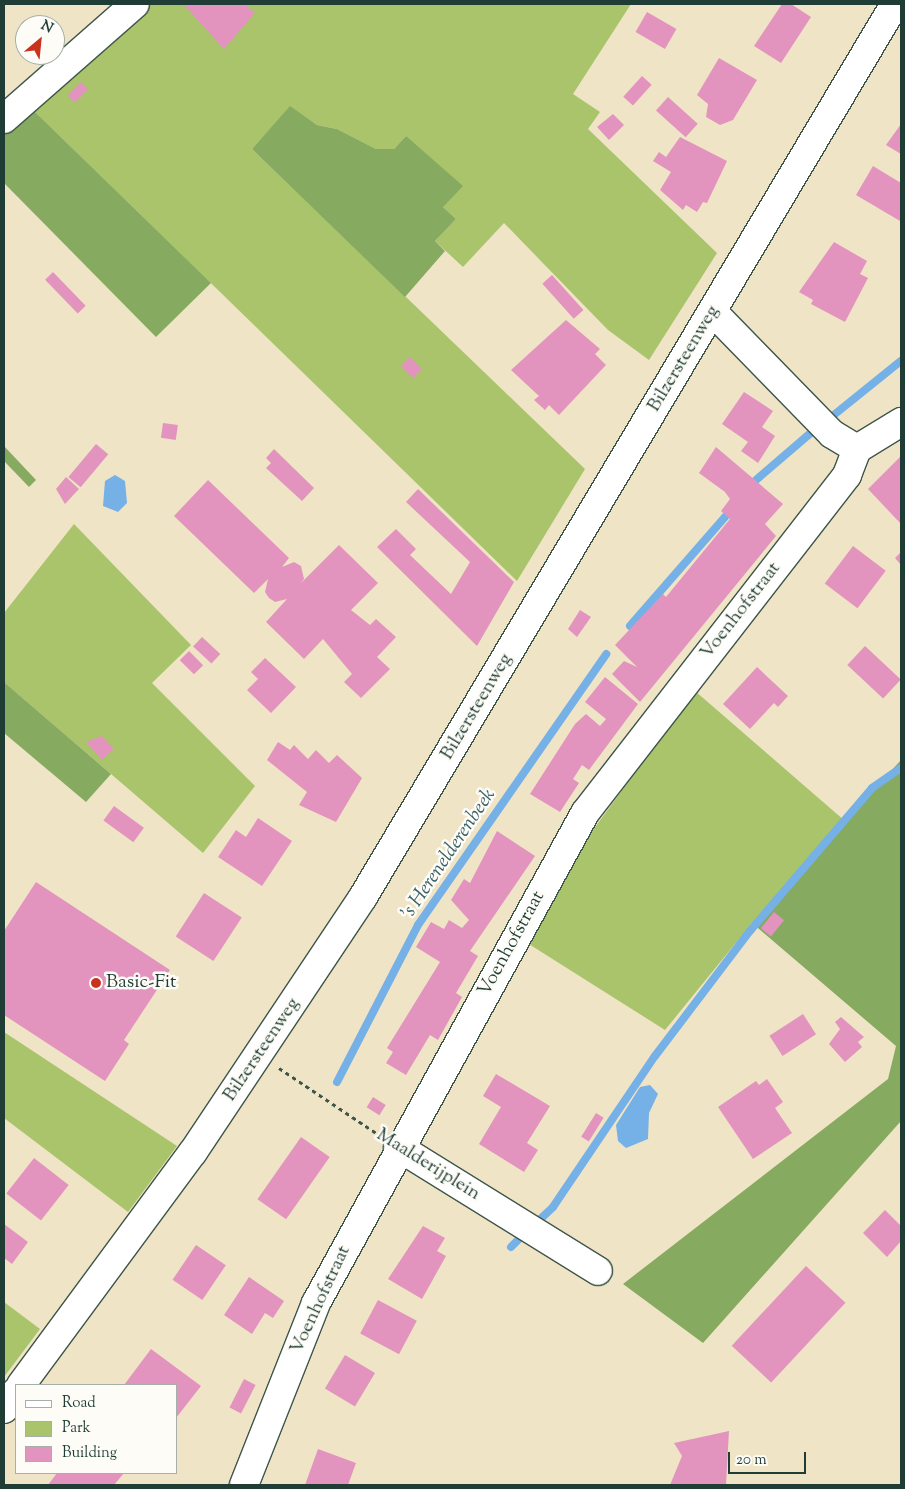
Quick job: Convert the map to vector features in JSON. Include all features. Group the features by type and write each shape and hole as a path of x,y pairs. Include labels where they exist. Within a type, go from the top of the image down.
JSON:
{"street":[{"path":"4,119 135,4"},
{"name":"Bilzersteenweg","path":"22,1384 261,1054 363,897 895,4"},
{"path":"713,312 832,434 857,449 901,422"},
{"name":"Voenhofstraat","path":"244,1485 316,1303 398,1147 585,813 847,475 857,449"},
{"name":"Maalderijplein","path":"398,1147 598,1271"},
{"path":"4,1409 15,1393"}],"path":[{"name":"Maalderijplein","path":"261,1054 398,1147"}],"green space":[{"path":"151,4 631,4 573,94 600,112 588,129 717,253 649,360 608,330 504,223 463,267 435,241 456,219 443,207 406,136 394,149 376,149 337,129 317,125 290,107 252,149 585,469 517,581 30,107"},
{"path":"290,106 317,125 337,129 376,149 394,149 406,136 463,186 443,207 456,219 435,241 445,251 405,297 252,149"},
{"path":"30,107 211,283 156,337 4,183 4,129"},
{"path":"4,446 36,480 29,487 4,461"},
{"path":"74,524 191,645 152,683 255,786 203,853 4,682 4,613"},
{"path":"4,682 111,774 86,802 4,733"},
{"path":"695,691 845,821 752,923 665,1030 524,941 576,853"},
{"path":"901,760 901,1121 703,1343 623,1284 888,1079 896,1046 752,923"},
{"path":"4,1032 177,1146 128,1212 4,1118"},
{"path":"4,1302 40,1329 4,1377"}],"water":[{"path":"115,475 125,481 127,503 118,512 103,506 105,481"},
{"path":"650,1085 658,1094 649,1113 648,1139 626,1148 618,1141 616,1125 640,1087"}],"building":[{"path":"183,4 244,4 255,13 224,49"},
{"path":"782,4 791,4 811,17 781,63 754,46"},
{"path":"647,12 676,29 665,49 636,32"},
{"path":"719,58 757,80 733,120 720,125 706,117 708,104 697,95"},
{"path":"642,76 652,85 633,106 623,97"},
{"path":"81,82 88,89 75,103 68,95"},
{"path":"668,97 698,124 686,137 656,110"},
{"path":"613,114 624,125 609,140 597,127"},
{"path":"901,124 901,154 886,145"},
{"path":"680,137 727,161 707,203 703,202 697,212 686,205 683,210 660,190 671,172 653,161 659,152 666,157"},
{"path":"873,166 901,183 900,221 856,195"},
{"path":"834,242 867,261 860,274 868,278 845,322 811,304 813,300 799,292"},
{"path":"53,272 86,306 78,313 45,280"},
{"path":"552,275 583,310 574,319 542,284"},
{"path":"566,320 600,349 595,354 606,365 559,415 549,405 545,410 534,400 539,396 511,370"},
{"path":"410,357 422,369 413,378 401,366"},
{"path":"744,392 773,411 762,427 775,436 758,463 741,451 748,442 722,424"},
{"path":"163,423 178,425 176,440 161,438"},
{"path":"96,444 108,454 81,487 68,477"},
{"path":"716,447 783,504 765,524 776,536 640,702 612,674 624,661 637,667 615,645 663,594 666,597 730,519 721,511 730,499 725,492 699,473"},
{"path":"274,449 314,488 302,501 266,468 271,463 266,458"},
{"path":"901,456 901,524 868,489"},
{"path":"66,477 79,489 65,504 56,489"},
{"path":"208,480 289,558 282,567 294,562 301,566 304,579 300,584 339,545 378,583 351,610 370,625 376,619 396,637 377,657 390,669 361,698 344,682 352,674 323,639 304,659 266,622 287,599 275,602 269,598 265,592 268,579 254,593 174,516"},
{"path":"418,489 514,582 477,646 377,547 396,529 416,549 410,555 451,594 470,562 406,502"},
{"path":"853,546 886,571 857,608 825,584"},
{"path":"901,552 901,565 895,558"},
{"path":"580,610 591,617 577,637 568,629"},
{"path":"202,637 220,654 211,664 193,647"},
{"path":"865,646 901,679 883,698 847,665"},
{"path":"189,651 203,665 194,674 180,660"},
{"path":"265,658 296,687 271,713 247,690 258,679 251,672"},
{"path":"757,667 788,696 778,707 774,703 750,729 723,704"},
{"path":"605,677 638,704 589,770 582,765 573,779 579,783 560,812 530,794 575,724 586,714 600,726 606,719 585,702"},
{"path":"102,736 114,749 102,760 86,742"},
{"path":"278,742 290,750 294,745 308,759 316,750 329,763 337,755 362,778 336,822 299,805 307,792 267,760"},
{"path":"114,806 144,828 133,842 103,821"},
{"path":"258,818 292,841 262,886 218,857 236,830 246,837"},
{"path":"497,831 535,856 470,951 478,956 456,993 462,997 438,1040 430,1035 406,1075 386,1063 393,1052 387,1048 440,962 416,947 431,922 444,929 449,920 462,928 469,920 451,900 464,879 470,883"},
{"path":"36,882 170,970 124,1040 129,1044 105,1081 4,1015 4,931"},
{"path":"204,893 242,918 213,961 176,937"},
{"path":"774,912 784,920 771,937 761,928"},
{"path":"803,1014 816,1034 783,1056 769,1036"},
{"path":"841,1017 864,1037 858,1042 862,1047 845,1062 829,1044 840,1029 835,1022"},
{"path":"496,1074 550,1106 527,1143 538,1150 524,1172 479,1144 501,1107 483,1096"},
{"path":"767,1079 783,1102 775,1108 792,1133 753,1159 718,1107 756,1081 759,1085"},
{"path":"373,1097 386,1105 379,1115 367,1107"},
{"path":"596,1113 604,1118 589,1142 581,1137"},
{"path":"301,1137 330,1157 286,1219 257,1199"},
{"path":"34,1158 69,1185 41,1221 6,1193"},
{"path":"885,1210 901,1226 901,1241 887,1257 863,1233"},
{"path":"4,1224 28,1242 12,1264 4,1258"},
{"path":"423,1226 445,1238 437,1251 446,1256 422,1299 388,1279"},
{"path":"196,1245 226,1265 202,1300 173,1280"},
{"path":"806,1266 845,1303 771,1383 732,1346"},
{"path":"249,1277 284,1301 273,1318 265,1313 252,1334 224,1315"},
{"path":"378,1300 417,1321 399,1354 360,1334"},
{"path":"151,1349 201,1386 178,1415 178,1384 125,1384"},
{"path":"345,1355 375,1373 355,1406 325,1388"},
{"path":"244,1379 256,1385 241,1413 229,1408"},
{"path":"729,1431 726,1485 670,1485 682,1456 674,1443"},
{"path":"318,1449 356,1463 348,1485 305,1485"},
{"path":"56,1474 123,1474 114,1485 48,1485"}],"waterway":[{"name":"'s Herenelderenbeek","path":"835,414 901,361"},
{"name":"'s Herenelderenbeek","path":"756,480 813,431"},
{"name":"'s Herenelderenbeek","path":"630,626 725,517"},
{"name":"'s Herenelderenbeek","path":"337,1082 418,925 606,654"},
{"path":"536,1223 553,1207 655,1056 750,931 872,788 901,768"},
{"path":"511,1247 522,1236"}],"place":[{"name":"Basic-Fit","path":"96,983"}]}
